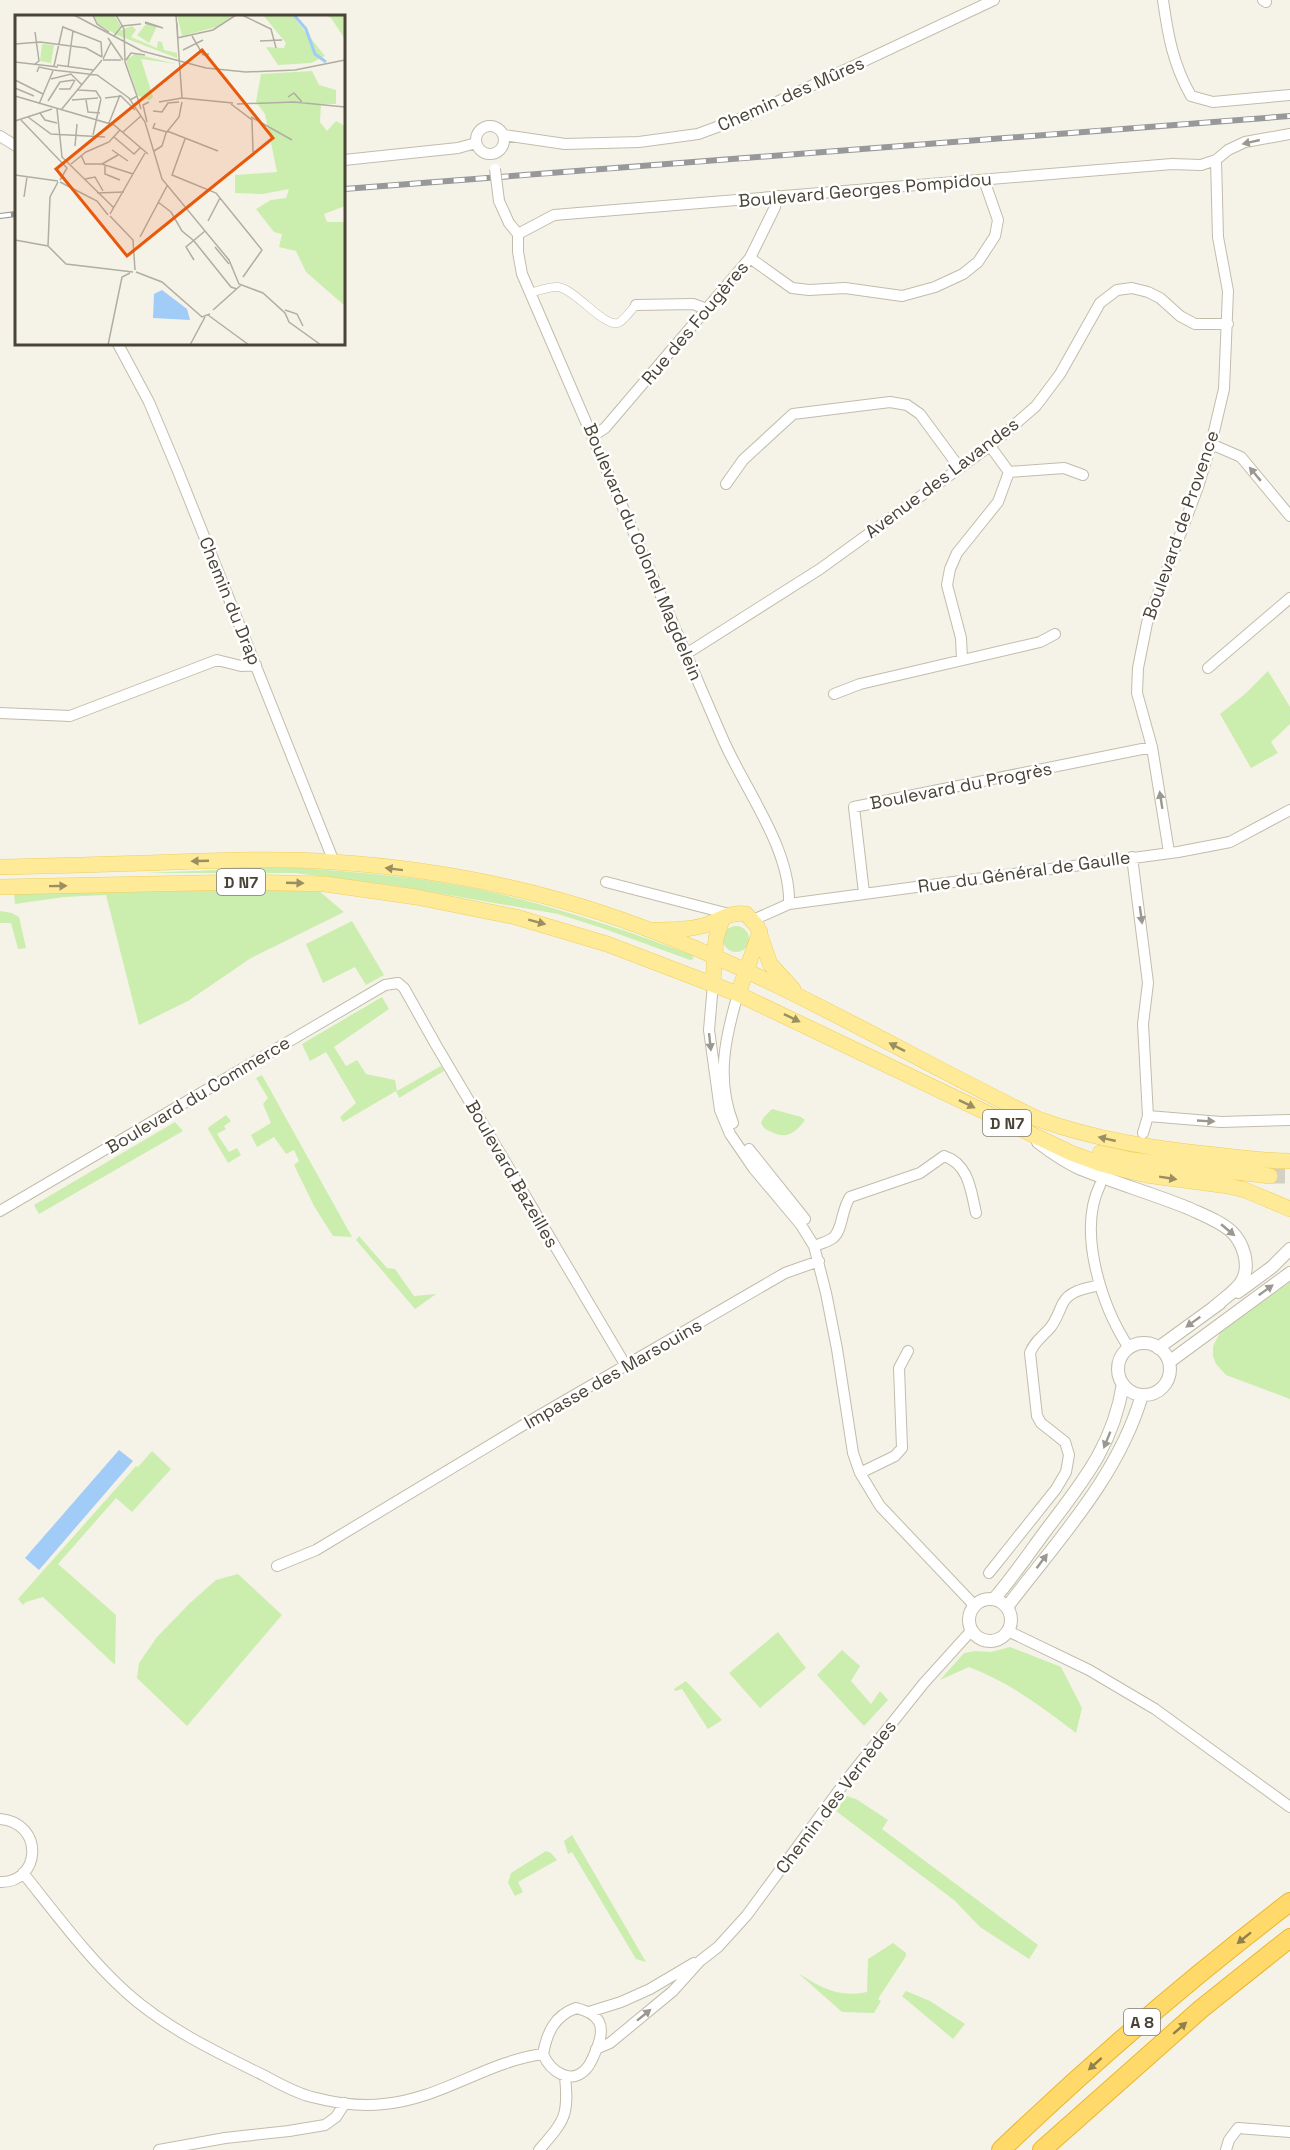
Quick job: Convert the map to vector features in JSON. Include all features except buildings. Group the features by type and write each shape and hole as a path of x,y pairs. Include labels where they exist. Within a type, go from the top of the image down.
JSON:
{"highway":[{"name":"A 8","path":"1001,2150 1183,1987 1290,1902"},
{"name":"A 8","path":"1042,2150 1201,2009 1290,1938"}],"main road":[{"name":"D N7","path":"0,867 249,859 334,862 433,874 523,891 602,913 746,971 987,1094 1062,1128 1135,1145 1290,1161"},
{"name":"D N7","path":"0,887 247,882 325,884 379,891 516,917 562,929 661,963 738,994 1071,1153 1101,1164 1146,1175 1228,1186 1261,1195 1290,1209"},
{"path":"649,930 693,928 725,917 746,914 757,926 770,964 802,998"},
{"path":"713,984 716,938 725,917"},
{"path":"738,994 757,926"},
{"path":"1025,1132 1132,1160 1270,1176"}],"street":[{"name":"Chemin des Mûres","path":"504,135 565,144 639,142 698,134 747,116 994,0"},
{"path":"1163,0 1170,45 1179,74 1191,96 1213,102 1290,95"},
{"path":"486,126 496,126 504,135 503,147 493,154 486,154 476,143 478,132 486,126"},
{"path":"1216,160 1228,150 1245,142 1290,135"},
{"path":"0,136 15,145"},
{"path":"345,160 459,148 476,143"},
{"name":"Boulevard du Colonel Magdelein","path":"493,154 499,201 509,223 518,234 522,274 726,747 769,828 786,879 789,904"},
{"name":"Boulevard Georges Pompidou","path":"518,234 554,215 1172,164 1201,165 1216,160"},
{"name":"Boulevard de Provence","path":"1169,852 1152,747 1137,693 1138,668 1147,623 1198,487 1224,389 1228,291 1218,237 1216,160"},
{"path":"750,258 792,288 809,290 846,288 902,296 935,287 963,274 978,262 994,236 998,220 984,180"},
{"name":"Rue des Fougères","path":"592,436 605,428 750,258 776,207 777,196"},
{"path":"530,293 557,287 574,293 606,321 614,324 636,305 693,304 707,309"},
{"name":"Avenue des Lavandes","path":"686,654 820,569 990,446 1036,406 1060,374 1100,303 1118,290 1132,288 1148,292 1160,298 1180,316 1195,324 1228,324"},
{"name":"Chemin du Drap","path":"119,345 149,402 334,862"},
{"path":"726,484 743,460 793,414 890,402 907,405 920,414 959,467"},
{"path":"1211,444 1241,457 1290,516"},
{"path":"990,446 1009,472"},
{"path":"1009,472 1064,468 1083,475"},
{"path":"962,659 961,638 947,585 950,569 957,553 998,502 1009,472"},
{"path":"1208,668 1290,598"},
{"path":"834,694 860,684 1040,642 1056,634"},
{"path":"0,712 70,716 217,660 241,666 256,665"},
{"name":"Boulevard du Progrès","path":"864,893 854,807 1152,747"},
{"name":"Rue du Général de Gaulle","path":"757,926 789,904 1230,842 1290,810"},
{"path":"1132,857 1148,983 1143,1024 1148,1116 1143,1133"},
{"path":"606,882 725,917"},
{"name":"Boulevard du Commerce","path":"0,1211 385,985 398,983"},
{"name":"Boulevard Bazeilles","path":"398,983 404,988 441,1055 626,1366"},
{"path":"713,984 709,1030 720,1110 730,1134 742,1152 801,1225 814,1246 837,1349 853,1453 860,1473 880,1506 974,1605"},
{"path":"738,994 726,1037 723,1060 724,1092 728,1111 744,1143 806,1221 815,1239 814,1246"},
{"path":"1148,1116 1221,1122 1290,1120"},
{"path":"1025,1132 1055,1155 1079,1168 1199,1213 1220,1223 1231,1232 1239,1240 1244,1252 1244,1278 1214,1307"},
{"path":"814,1246 833,1238 839,1231 845,1205 850,1197 920,1173 944,1156 950,1158 966,1173 976,1213"},
{"path":"1101,1185 1093,1200 1092,1242 1095,1268 1100,1285 1129,1348"},
{"path":"1158,1348 1272,1267 1290,1249"},
{"name":"Impasse des Marsouins","path":"277,1566 316,1550 785,1273 819,1261"},
{"path":"1169,1362 1290,1273"},
{"path":"989,1573 1056,1489 1066,1472 1069,1455 1065,1442 1041,1423 1037,1416 1030,1353 1033,1344 1051,1327 1064,1301 1070,1295 1100,1285"},
{"path":"1143,1343 1158,1348 1169,1362 1169,1376 1158,1391 1142,1395 1128,1390 1119,1377 1119,1361 1129,1348 1143,1343"},
{"path":"860,1473 896,1456 902,1448 899,1368 908,1351"},
{"path":"994,1599 1098,1457 1112,1427 1120,1403 1123,1384"},
{"path":"1007,1607 1109,1472 1129,1431 1142,1395"},
{"path":"986,1599 994,1599 1007,1607 1011,1618 1008,1631 1003,1636 990,1641 976,1636 971,1631 969,1618 974,1605 986,1599"},
{"name":"Chemin des Vernèdes","path":"596,2049 610,2043 673,1991 747,1915 848,1778 924,1683 971,1631"},
{"path":"1008,1631 1099,1676 1155,1708 1286,1804"},
{"path":"0,1820 12,1821 21,1826 28,1834 33,1855 23,1873 15,1879 0,1882"},
{"path":"23,1873 128,1994 168,2024 219,2054 310,2097 345,2103 384,2104 416,2097 506,2062 543,2054"},
{"name":"Chemin des Vernèdes","path":"589,2012 621,2002 700,1961"},
{"path":"576,2008 596,2017 602,2028 596,2049 588,2068 574,2077 565,2076 551,2068 543,2054 548,2036 561,2015 576,2008"},
{"path":"539,2150 565,2118 567,2108 565,2076"},
{"path":"159,2150 225,2138 326,2125 336,2117 345,2103"},
{"path":"1226,2150 1229,2140 1238,2128 1290,2132"}],"green space":[{"path":"1268,671 1290,707 1290,724 1271,742 1278,753 1251,768 1220,714"},
{"path":"288,867 366,873 470,887 546,906 620,929 692,955 694,959 690,960 558,914 397,886 295,873 145,873"},
{"path":"190,888 319,891 344,912 251,958 188,1001 139,1025 106,895 64,897 15,904 14,894"},
{"path":"0,911 19,917 26,948 18,949 11,923 0,923"},
{"path":"352,921 384,975 366,985 355,967 323,983 306,944"},
{"path":"736,926 746,929 749,939 746,949 736,952 726,949 723,939 726,929"},
{"path":"382,997 389,1009 334,1047 346,1066 357,1060 366,1074 395,1080 397,1091 441,1066 444,1071 399,1098 396,1091 343,1122 340,1117 356,1103 326,1052 310,1061 302,1044"},
{"path":"262,1075 352,1237 333,1236 314,1206 294,1165 299,1161 294,1150 286,1154 274,1137 257,1147 251,1135 271,1123 263,1104 268,1098 256,1078"},
{"path":"772,1109 805,1120 791,1133 776,1134 764,1128 761,1123"},
{"path":"226,1115 231,1121 224,1126 226,1129 217,1134 229,1152 237,1148 241,1155 228,1163 208,1129"},
{"path":"175,1122 183,1131 39,1214 34,1205"},
{"path":"359,1236 387,1268 395,1269 414,1296 436,1294 415,1309 356,1240"},
{"path":"1290,1282 1290,1399 1226,1375 1216,1364 1213,1346 1221,1331"},
{"path":"152,1451 171,1469 132,1512 116,1498 58,1564 116,1615 115,1665 43,1597 23,1605 18,1599"},
{"path":"238,1574 282,1615 187,1726 137,1678 139,1663 157,1637 190,1603 216,1580"},
{"path":"778,1632 806,1668 760,1708 729,1673"},
{"path":"1010,1647 1061,1667 1082,1708 1076,1733 1011,1688 969,1667 940,1680 964,1653 991,1652"},
{"path":"842,1650 860,1666 851,1681 871,1704 880,1691 888,1700 864,1726 817,1675"},
{"path":"686,1681 722,1720 708,1729 682,1689 675,1691 674,1689"},
{"path":"846,1796 856,1799 888,1820 882,1829 1038,1945 1029,1959 980,1927 954,1900 836,1811"},
{"path":"572,1835 646,1962 636,1959 572,1852 568,1854 564,1841"},
{"path":"546,1851 557,1860 518,1882 523,1892 515,1896 508,1883 511,1873"},
{"path":"893,1943 906,1953 906,1956 878,1999 881,2001 874,2013 842,2012 798,1973 839,1993 867,1992 868,1959"},
{"path":"906,1991 930,2001 965,2024 953,2039 902,1996"}],"water":[{"path":"119,1450 133,1461 39,1570 25,1558"}],"tunnel":[{"path":"1270,1176 1290,1176"}],"railway":[{"path":"345,189 1290,116"},
{"path":"0,216 15,214"}]}
